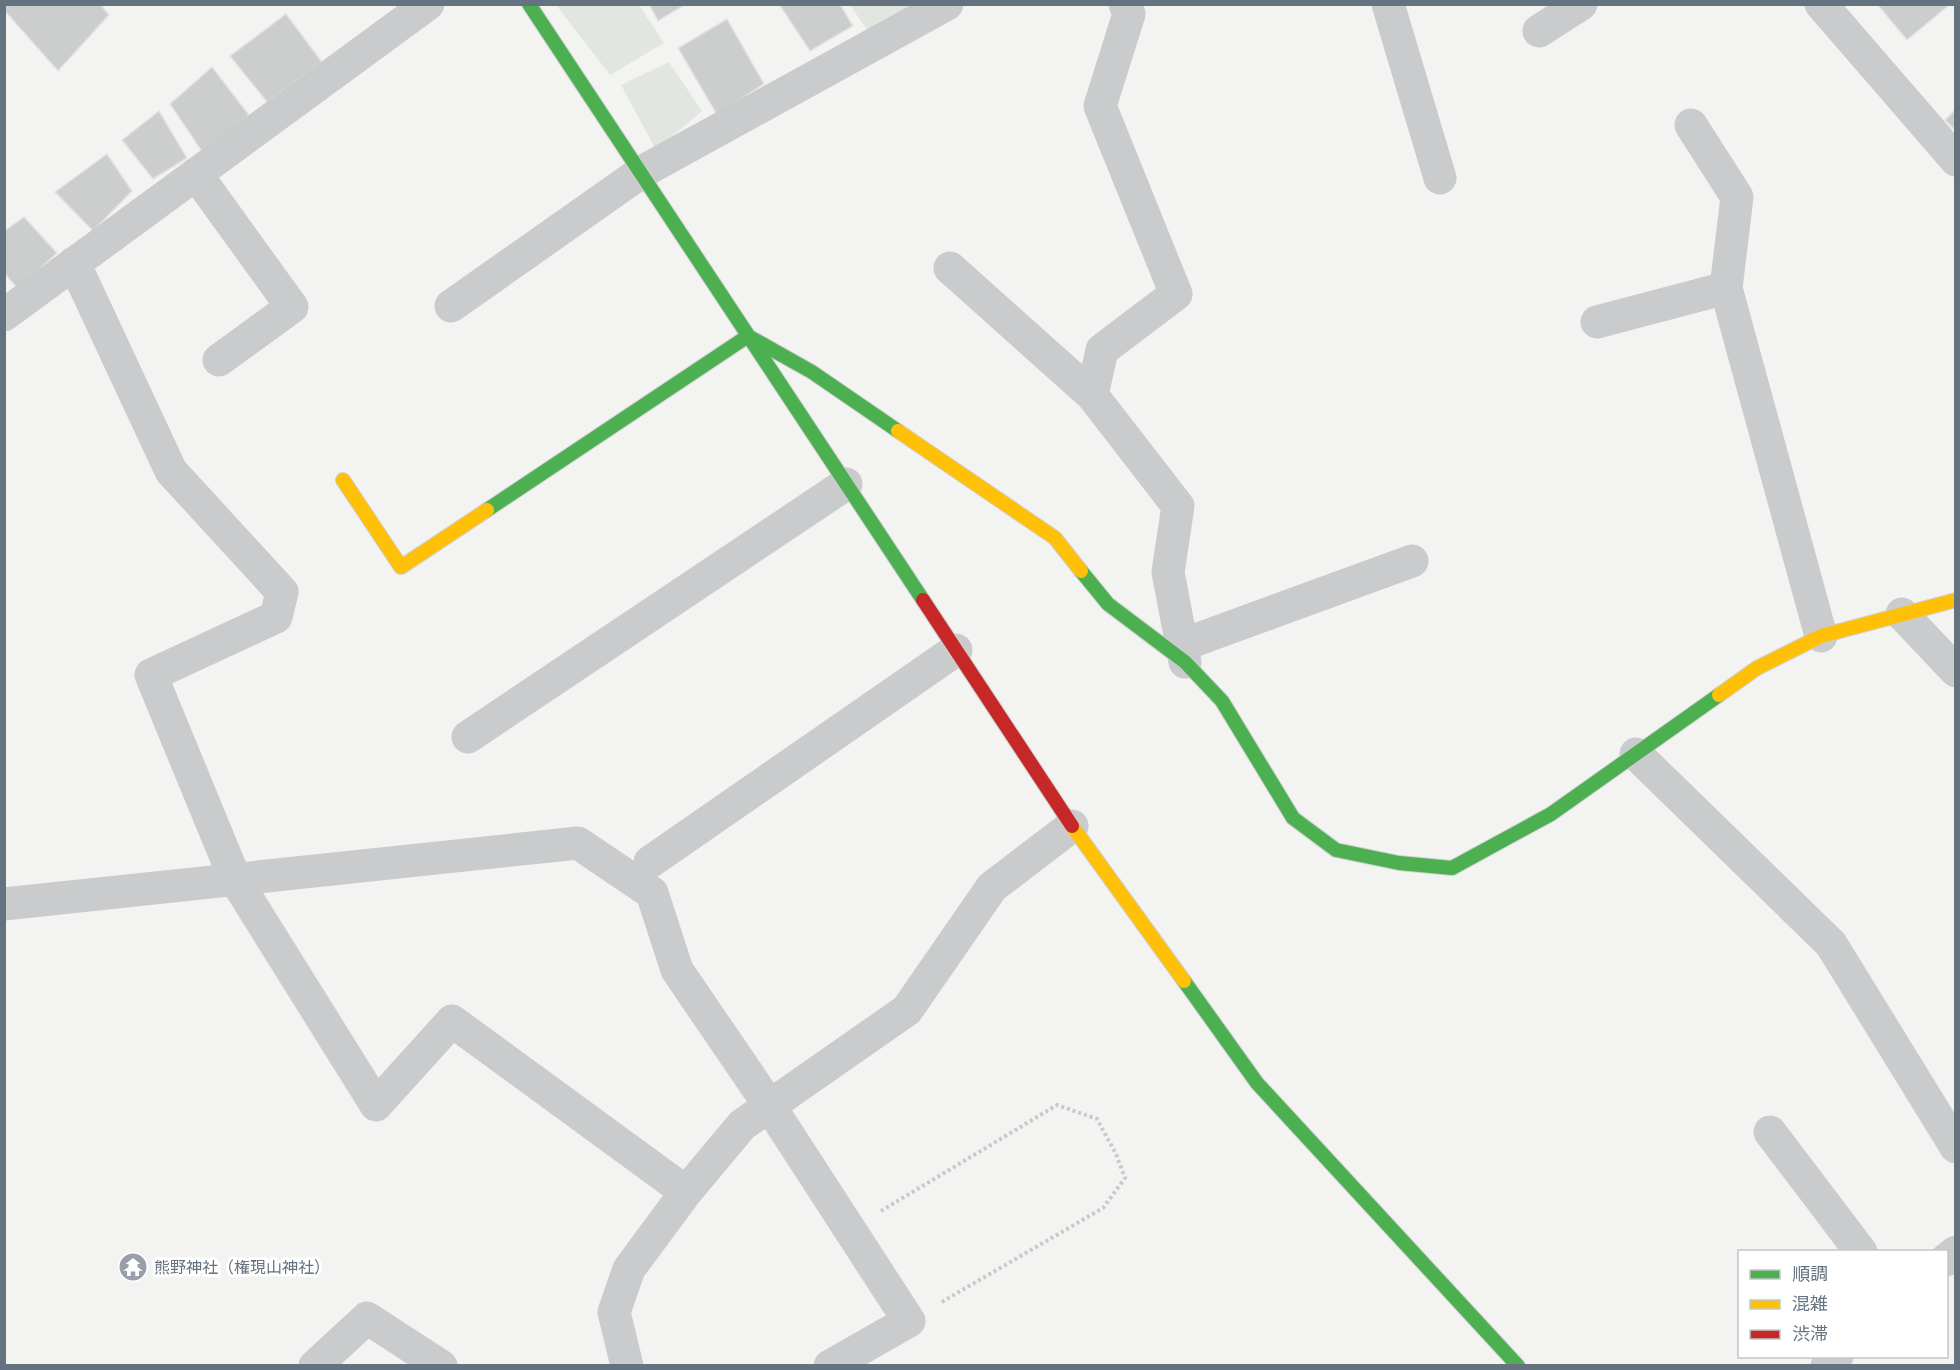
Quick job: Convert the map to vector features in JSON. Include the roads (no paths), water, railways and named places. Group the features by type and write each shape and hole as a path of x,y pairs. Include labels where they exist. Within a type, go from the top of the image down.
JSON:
{"street":[{"path":"4,315 428,4"},
{"path":"529,4 1072,826 1257,1083 1518,1365"},
{"path":"451,306 640,173 947,4"},
{"path":"1092,395 1102,350 1176,294 1100,106 1129,14 1125,4"},
{"path":"1388,4 1440,178"},
{"path":"1539,31 1581,4"},
{"path":"1821,4 1956,160"},
{"path":"1691,125 1737,197 1726,288 1821,636"},
{"path":"196,174 292,307 219,360"},
{"path":"74,263 171,471 282,592 276,617 151,675 235,879 376,1105 452,1021 686,1192"},
{"path":"950,268 1092,395 1178,506 1168,573 1184,653"},
{"path":"1597,322 1726,288"},
{"path":"343,480 401,567 748,336"},
{"path":"748,336 812,372 1056,538 1108,604 1184,653 1222,701 1293,818 1336,850 1399,863 1452,868 1551,814 1757,668 1821,636 1956,600"},
{"path":"468,737 846,484"},
{"path":"1184,653 1412,561"},
{"path":"1902,614 1956,672"},
{"path":"650,862 956,650"},
{"path":"1636,753 1832,944 1956,1147"},
{"path":"627,1365 614,1312 629,1269 686,1192 742,1125 907,1010 992,887 1072,826"},
{"path":"4,904 578,843 652,893 677,970 769,1106 909,1322 830,1365"},
{"path":"1770,1131 1860,1250"},
{"path":"315,1365 367,1318 441,1365"}],"place":[{"name":"熊野神社（権現山神社）","path":"133,1267"}]}
